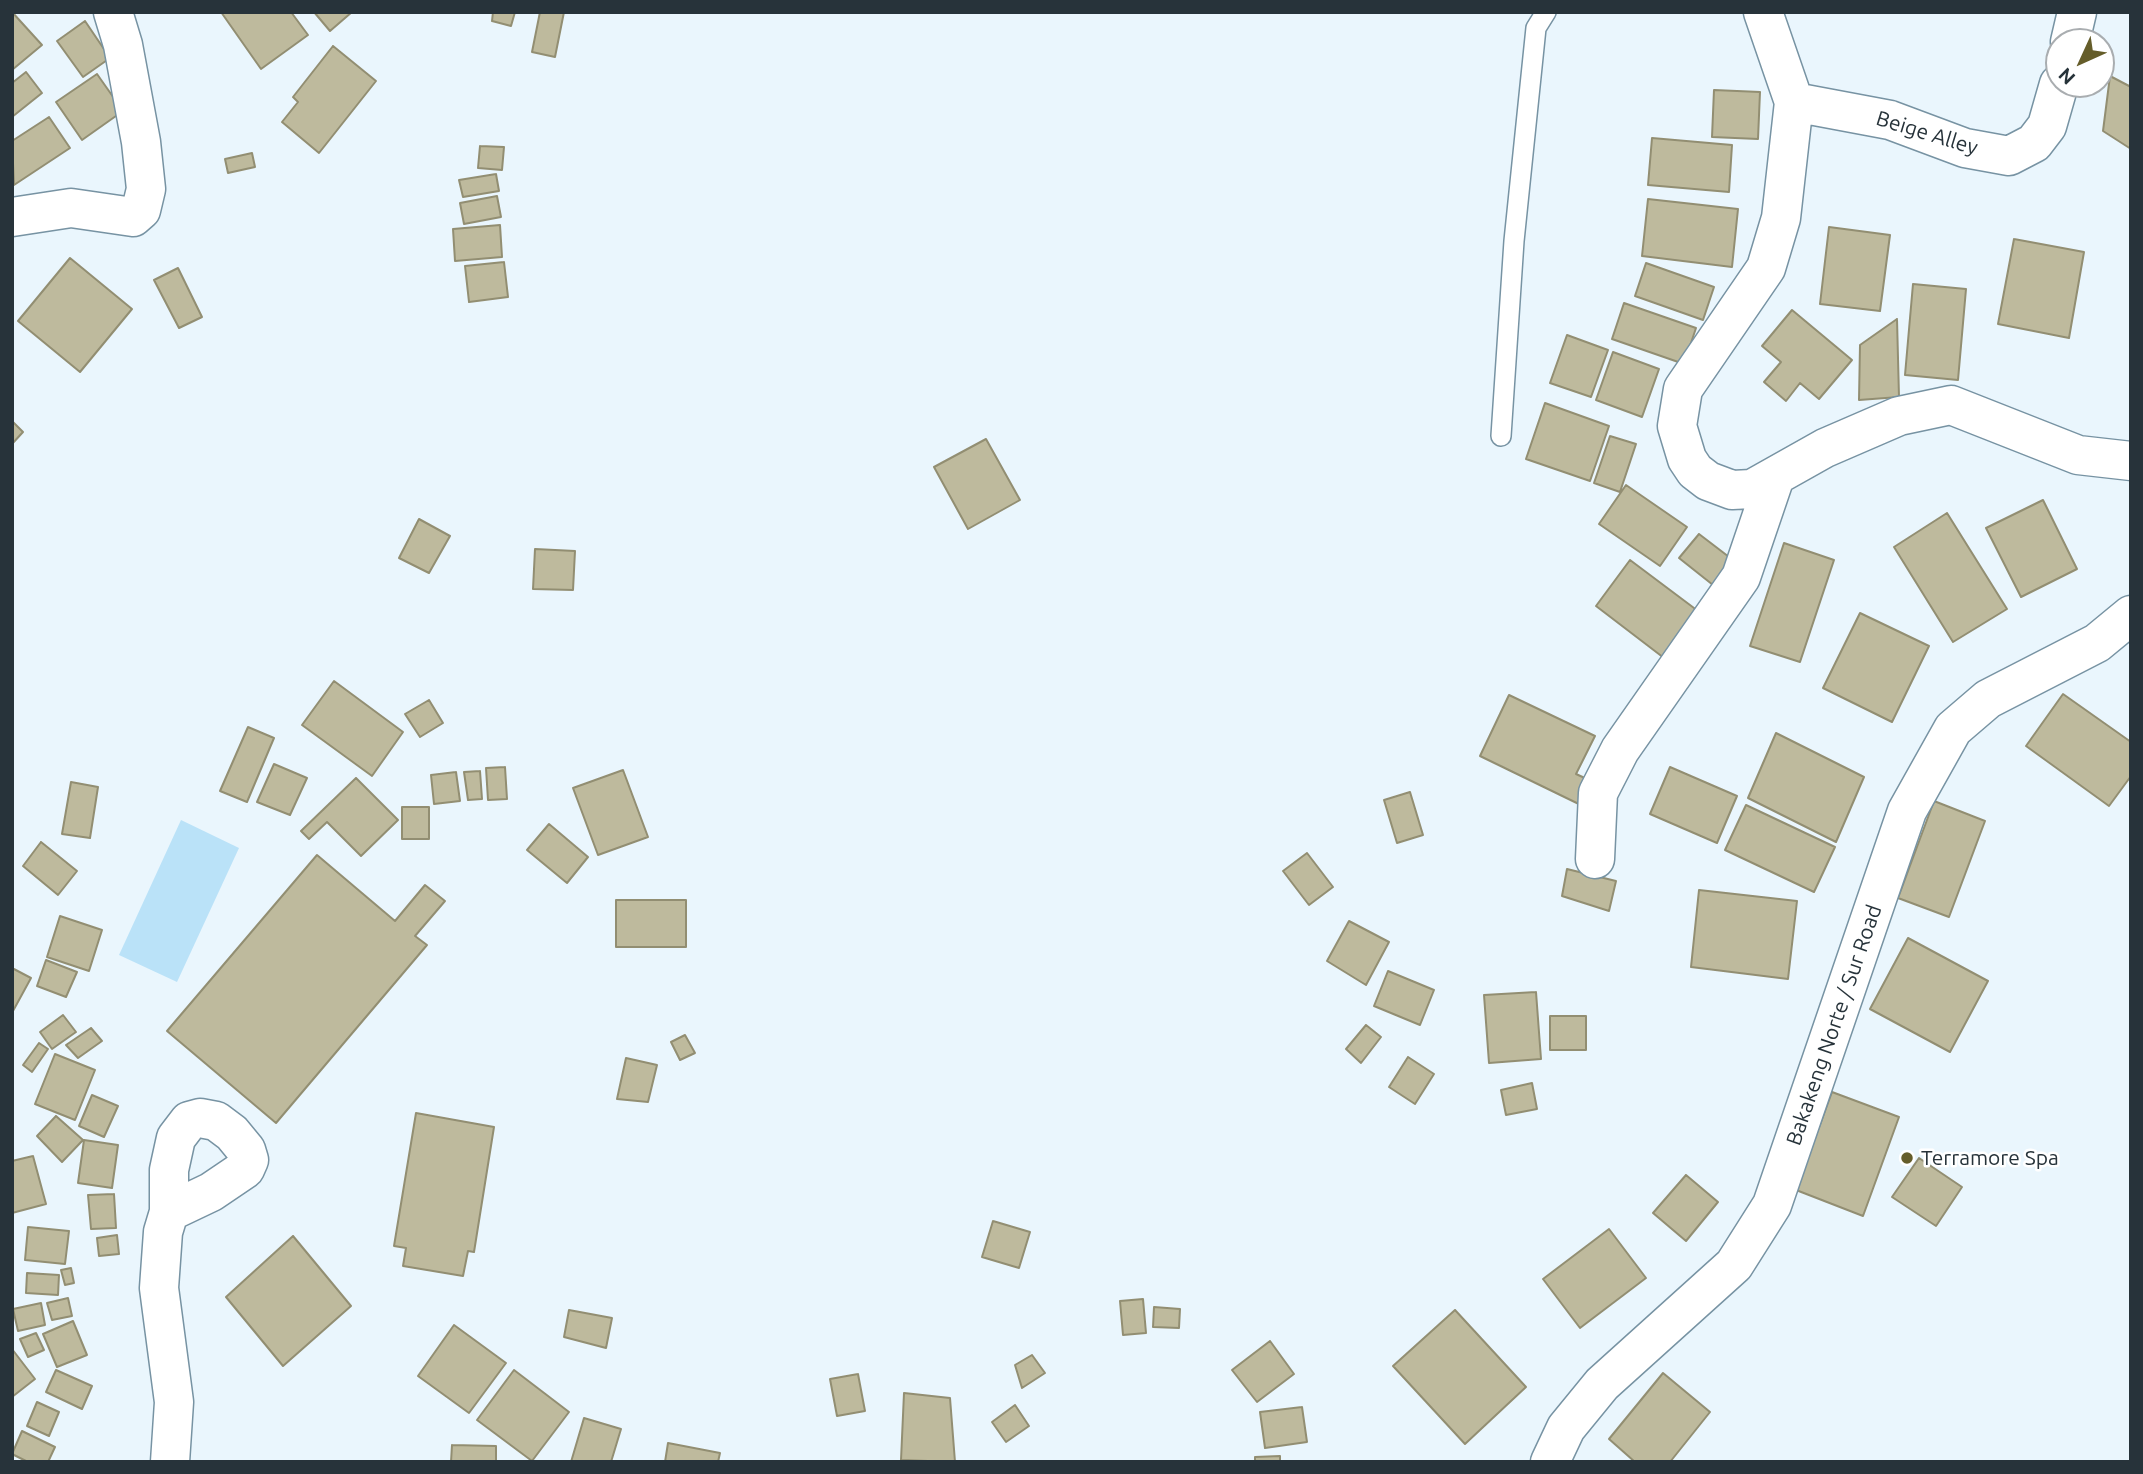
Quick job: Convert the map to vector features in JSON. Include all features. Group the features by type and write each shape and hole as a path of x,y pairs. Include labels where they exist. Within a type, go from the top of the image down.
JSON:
{"street":[{"path":"12,218 71,208 132,217 141,209 146,189 141,142 114,12"},
{"path":"1763,12 1794,102 1782,218 1766,268 1683,389 1677,426 1687,458 1695,471 1708,481 1732,490 1752,489 1825,448 1899,416 1951,405 2078,455 2131,461"},
{"name":"Beige Alley","path":"1794,102 1890,120 1965,148 2009,156 2034,143 2047,125 2055,98"},
{"path":"1595,859 1598,793 1620,750 1741,577 1775,477"},
{"name":"Bakakeng Norte / Sur Road","path":"1550,1462 1566,1428 1602,1384 1734,1265 1772,1205 1907,811 1953,729 1989,699 2097,643 2131,615"},
{"path":"169,1212 163,1232 159,1288 174,1402 170,1462"}],"lane":[{"path":"1501,436 1514,242 1536,28 1546,12"}],"shaded area":[{"path":"181,820 239,848 177,982 119,955"}],"building":[{"path":"12,12 42,45 12,70"},
{"path":"221,12 291,12 308,35 261,69"},
{"path":"314,12 352,12 330,31"},
{"path":"493,12 515,12 511,26 492,21"},
{"path":"540,12 564,12 555,57 532,52"},
{"path":"85,21 110,58 83,77 57,41"},
{"path":"333,46 376,81 319,153 282,122 298,102 293,97"},
{"path":"26,72 42,93 12,117 12,83"},
{"path":"97,74 123,111 82,140 56,102"},
{"path":"2115,79 2131,87 2131,149 2103,131 2107,98 2115,98"},
{"path":"1714,90 1760,92 1758,139 1712,137"},
{"path":"49,117 70,148 14,185 12,141"},
{"path":"1652,138 1732,145 1729,192 1648,185"},
{"path":"480,146 504,147 502,170 478,168"},
{"path":"252,153 255,167 228,173 225,159"},
{"path":"496,174 499,191 463,197 459,180"},
{"path":"497,196 501,217 464,224 460,203"},
{"path":"1648,199 1738,209 1732,267 1642,256"},
{"path":"500,225 502,257 455,261 453,229"},
{"path":"1829,227 1890,235 1880,311 1820,304"},
{"path":"2014,239 2084,252 2069,338 1998,324"},
{"path":"70,258 132,309 80,372 18,321"},
{"path":"504,262 508,297 469,302 465,266"},
{"path":"1646,263 1714,287 1703,320 1635,296"},
{"path":"178,268 202,317 179,328 154,280"},
{"path":"1913,284 1966,289 1958,380 1905,375"},
{"path":"1624,303 1696,328 1684,364 1612,339"},
{"path":"1792,310 1852,360 1819,399 1800,383 1786,401 1764,382 1781,362 1762,346"},
{"path":"1897,319 1899,397 1859,400 1860,345"},
{"path":"1567,335 1608,350 1591,397 1550,383"},
{"path":"1613,352 1659,369 1642,417 1596,400"},
{"path":"1545,403 1609,426 1590,481 1526,459"},
{"path":"12,421 23,432 12,444"},
{"path":"1610,436 1636,444 1620,492 1594,483"},
{"path":"986,439 1020,500 968,529 934,467"},
{"path":"1626,485 1687,527 1660,566 1599,524"},
{"path":"2043,500 2077,569 2021,597 1986,528"},
{"path":"1947,513 2007,609 1953,642 1894,547"},
{"path":"419,519 450,536 429,573 399,558"},
{"path":"1699,534 1733,560 1713,585 1679,558"},
{"path":"1784,543 1834,560 1800,662 1750,646"},
{"path":"535,549 575,551 573,590 533,589"},
{"path":"1630,560 1698,611 1664,658 1596,606"},
{"path":"1860,613 1929,646 1892,722 1823,688"},
{"path":"334,681 403,732 372,776 302,725"},
{"path":"2063,694 2131,742 2131,776 2109,806 2026,746"},
{"path":"1509,695 1595,736 1576,774 1598,784 1587,808 1480,756"},
{"path":"429,700 443,723 420,737 405,714"},
{"path":"248,727 274,738 247,802 220,791"},
{"path":"1776,733 1864,777 1836,842 1748,798"},
{"path":"274,764 307,778 290,815 257,802"},
{"path":"505,767 507,799 488,800 486,768"},
{"path":"1670,767 1737,796 1717,843 1650,814"},
{"path":"623,770 648,837 598,855 573,788"},
{"path":"480,771 482,799 468,800 464,772"},
{"path":"456,772 460,801 434,804 431,775"},
{"path":"356,778 398,820 361,856 327,822 309,839 301,831"},
{"path":"71,782 98,787 90,838 62,834"},
{"path":"1410,792 1423,835 1397,843 1384,800"},
{"path":"1934,801 1985,821 1949,917 1898,898"},
{"path":"1746,805 1835,847 1814,892 1725,850"},
{"path":"402,807 429,807 429,839 402,839"},
{"path":"549,824 588,857 567,883 527,850"},
{"path":"41,842 77,871 58,895 23,866"},
{"path":"1307,853 1333,887 1309,905 1283,871"},
{"path":"317,855 395,921 425,885 445,901 415,936 427,945 276,1123 167,1031"},
{"path":"1567,869 1616,881 1609,911 1562,896"},
{"path":"1699,890 1797,901 1788,979 1691,967"},
{"path":"616,900 686,900 686,947 616,947"},
{"path":"60,916 102,930 89,971 47,957"},
{"path":"1349,921 1389,942 1366,985 1327,961"},
{"path":"1908,938 1988,981 1950,1052 1870,1009"},
{"path":"46,960 77,972 66,997 37,986"},
{"path":"12,968 31,978 13,1011 12,1010"},
{"path":"1388,971 1434,990 1420,1025 1374,1006"},
{"path":"1536,992 1541,1059 1489,1063 1484,995"},
{"path":"63,1015 76,1032 52,1049 40,1032"},
{"path":"1550,1016 1586,1016 1586,1050 1550,1050"},
{"path":"1366,1025 1381,1037 1361,1063 1346,1049"},
{"path":"91,1028 102,1041 78,1058 66,1045"},
{"path":"685,1035 695,1053 680,1060 671,1042"},
{"path":"39,1043 48,1049 32,1072 23,1065"},
{"path":"55,1054 95,1070 75,1120 35,1104"},
{"path":"1408,1057 1434,1074 1415,1104 1389,1087"},
{"path":"626,1058 657,1065 648,1102 617,1099"},
{"path":"1532,1083 1537,1109 1506,1115 1501,1090"},
{"path":"1832,1092 1899,1117 1863,1216 1796,1190"},
{"path":"92,1095 118,1106 104,1137 79,1126"},
{"path":"416,1113 494,1127 474,1252 468,1251 463,1276 403,1266 406,1248 394,1246"},
{"path":"56,1116 83,1140 62,1162 37,1136"},
{"path":"84,1140 118,1145 112,1188 78,1183"},
{"path":"33,1156 46,1204 12,1213 12,1161"},
{"path":"1919,1158 1962,1187 1936,1226 1892,1197"},
{"path":"1686,1175 1718,1202 1686,1241 1653,1213"},
{"path":"114,1194 116,1228 91,1229 88,1195"},
{"path":"993,1221 1030,1232 1019,1268 982,1257"},
{"path":"28,1227 69,1231 65,1264 25,1260"},
{"path":"1609,1229 1646,1278 1580,1328 1543,1279"},
{"path":"117,1235 119,1254 99,1256 97,1238"},
{"path":"293,1236 351,1306 283,1366 226,1297"},
{"path":"71,1268 74,1283 65,1285 61,1270"},
{"path":"27,1273 59,1275 58,1295 26,1293"},
{"path":"68,1298 72,1316 52,1320 47,1303"},
{"path":"1143,1299 1146,1333 1123,1335 1120,1301"},
{"path":"41,1303 45,1325 18,1331 13,1309"},
{"path":"1154,1307 1180,1309 1179,1328 1153,1327"},
{"path":"569,1310 612,1318 606,1348 564,1337"},
{"path":"1455,1310 1526,1387 1465,1444 1393,1366"},
{"path":"73,1321 87,1355 57,1367 43,1334"},
{"path":"454,1325 506,1363 469,1413 418,1376"},
{"path":"36,1333 44,1350 28,1357 20,1339"},
{"path":"1270,1341 1294,1374 1257,1402 1232,1370"},
{"path":"12,1349 35,1379 12,1397"},
{"path":"1032,1355 1045,1373 1022,1388 1015,1365"},
{"path":"56,1370 92,1386 82,1409 46,1392"},
{"path":"514,1370 569,1412 532,1461 477,1420"},
{"path":"1663,1373 1710,1412 1670,1462 1635,1462 1609,1439"},
{"path":"858,1374 865,1411 837,1416 830,1379"},
{"path":"904,1393 950,1398 955,1462 901,1460"},
{"path":"37,1402 59,1412 49,1436 27,1426"},
{"path":"1015,1405 1029,1426 1006,1442 992,1422"},
{"path":"1302,1407 1307,1442 1265,1448 1260,1412"},
{"path":"584,1418 621,1429 611,1462 571,1462"},
{"path":"22,1431 55,1447 48,1462 28,1462 12,1454"},
{"path":"668,1443 720,1453 718,1462 665,1462"},
{"path":"452,1445 496,1446 496,1462 451,1462"},
{"path":"1280,1456 1280,1462 1255,1462 1255,1457"}],"place":[{"name":"Terramore Spa","path":"1907,1158"}]}
